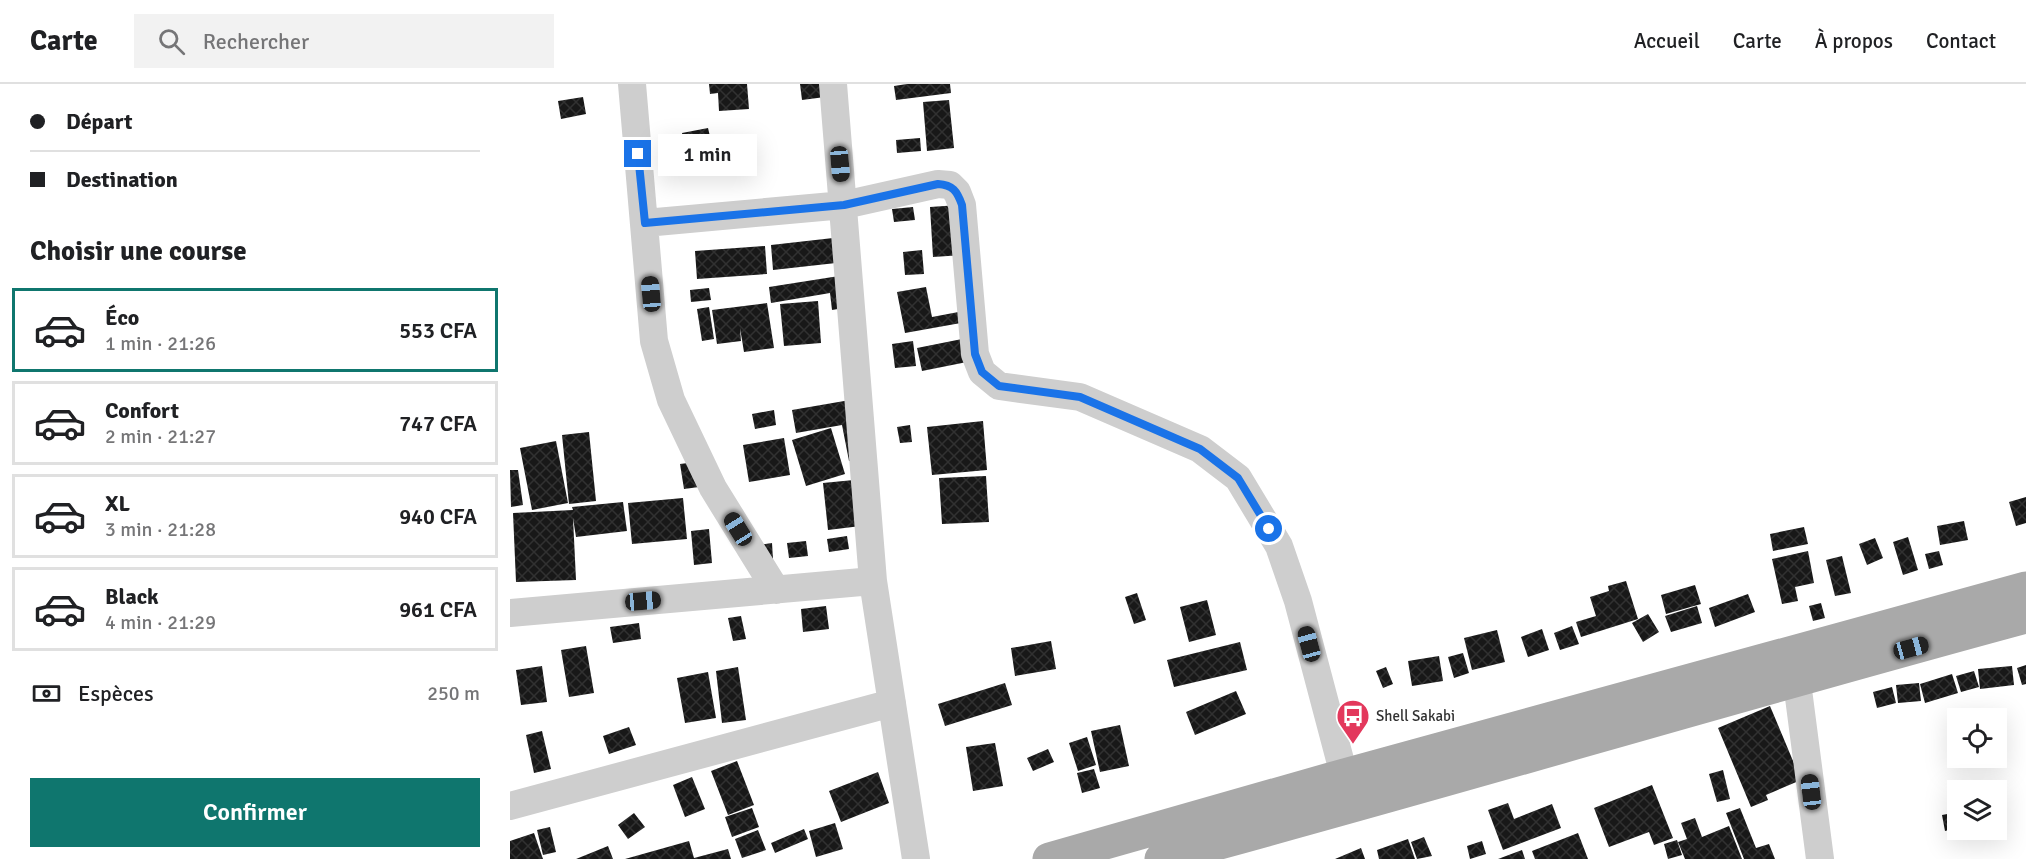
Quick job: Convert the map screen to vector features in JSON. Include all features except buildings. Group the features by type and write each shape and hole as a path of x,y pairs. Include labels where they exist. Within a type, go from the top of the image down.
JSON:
{"main road":[{"path":"1161,859 1350,808 1795,666 2026,588"},
{"path":"1049,859 1344,775 1795,666 2026,616"}],"street":[{"path":"632,84 654,341 671,400 713,488 776,590"},
{"path":"833,84 873,581 916,859"},
{"path":"645,223 844,205 938,184 950,185 957,192 962,205 975,354 982,372 999,386 1080,397 1200,449 1238,478 1279,546 1298,601 1344,775 1350,808"},
{"path":"510,613 873,581"},
{"path":"1795,666 1820,859"},
{"path":"510,806 892,703"}],"place":[{"name":"Shell Sakabi","path":"1353,745"}],"route":[{"path":"638,154 645,223 844,205 938,184 950,185 957,192 962,205 975,354 982,372 999,386 1080,397 1200,449 1238,478 1269,529"}]}
